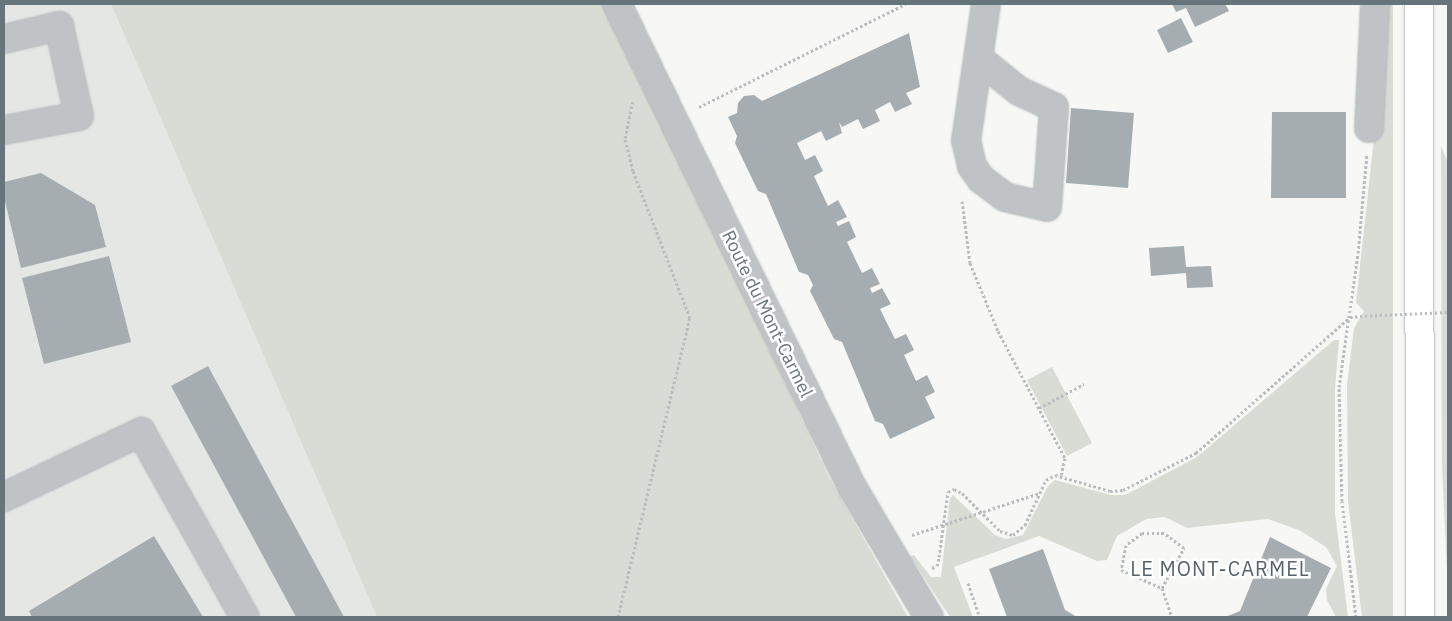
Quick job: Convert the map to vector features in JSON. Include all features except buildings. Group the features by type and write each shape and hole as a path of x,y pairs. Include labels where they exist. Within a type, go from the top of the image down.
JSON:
{"main road":[{"path":"1419,4 1420,617"}],"street":[{"name":"Route du Mont-Carmel","path":"617,4 852,487 929,617"},
{"path":"979,59 1019,90 1054,107 1047,207 1005,197 986,183 972,166 966,141 986,4"},
{"path":"1369,128 1375,4"},
{"path":"4,39 58,26 80,116 4,130"},
{"path":"4,497 141,432 245,617"}],"path":[{"path":"727,93 906,4"},
{"path":"1356,617 1342,501 1339,387 1350,317 1369,128"},
{"path":"618,617 690,318 644,205 625,138"},
{"path":"961,198 970,263 998,331 1065,458 1061,474"},
{"path":"927,564 937,566 945,500 954,489 1000,531 1013,535 1025,526 1046,480 1061,474 1110,491 1123,490 1196,452 1350,317 1448,312"},
{"path":"1039,408 1084,384"},
{"path":"910,536 1040,493"},
{"path":"1162,588 1184,548 1164,533 1142,533 1126,545 1121,570 1162,588 1172,617"},
{"path":"968,583 980,617"}],"shaded area":[{"path":"4,4 111,4 377,617 4,617"},
{"path":"111,4 607,4 829,477 908,617 377,617"},
{"path":"1382,4 1393,4 1393,617 1362,617 1348,501 1347,385 1354,328 1364,311 1356,303 1376,119"},
{"path":"1441,146 1448,163 1448,591 1442,467"},
{"path":"1334,340 1339,340 1335,388 1335,513 1348,617 1336,617 1327,600 1326,589 1337,566 1326,547 1299,530 1268,519 1187,528 1165,517 1146,519 1117,536 1107,560 1097,561 1039,536 954,567 973,617 950,617 910,556 914,555 931,577 941,577 950,498 953,495 995,535 1006,539 1023,535 1048,486 1055,480 1111,495 1125,495 1197,457"},
{"path":"1052,367 1092,443 1067,456 1027,380"}],"district":[{"name":"LE MONT-CARMEL","path":"1220,568"}]}
